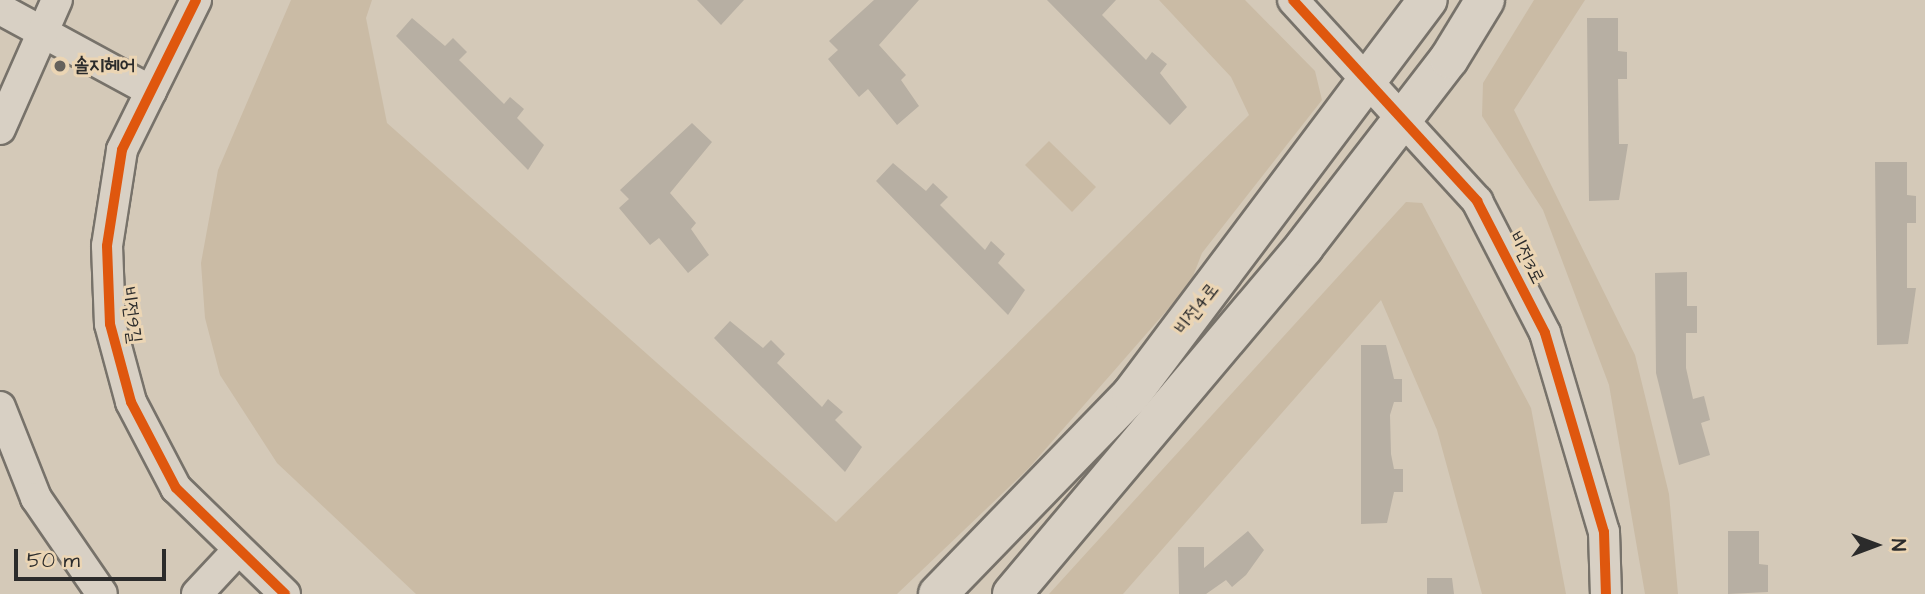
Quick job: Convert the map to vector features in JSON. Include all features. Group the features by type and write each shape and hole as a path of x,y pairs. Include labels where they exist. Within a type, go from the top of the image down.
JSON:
{"main road":[{"name":"비전4로","path":"938,594 1131,395 1370,82 1428,0"},
{"path":"1012,594 1404,119 1485,0"}],"street":[{"path":"0,129 40,33 57,0"},
{"name":"비전9길","path":"196,0 122,150 107,246 110,324 131,402 176,488 285,594"},
{"name":"비전3로","path":"1293,0 1477,201 1545,333 1604,532 1606,594"},
{"path":"0,9 151,91"},
{"path":"0,407 13,480 102,594"},
{"path":"197,594 238,550"}],"shaded area":[{"path":"291,0 372,0 366,18 387,123 836,522 1249,115 1231,77 1159,0 1245,0 1315,71 1322,100 1202,253 1190,284 1028,469 897,594 416,594 277,463 220,375 205,318 201,263 218,170"},
{"path":"1534,0 1585,0 1514,110 1635,355 1669,494 1678,594 1645,594 1609,385 1543,210 1482,116 1483,83"},
{"path":"1049,141 1096,187 1072,212 1025,165"},
{"path":"1406,202 1422,203 1531,408 1566,594 1482,594 1437,430 1381,300 1123,594 1049,594"}],"building":[{"path":"697,0 744,0 721,25"},
{"path":"874,0 919,0 879,45 906,75 901,80 919,106 897,125 868,89 859,97 828,59 838,50 829,41"},
{"path":"1047,0 1116,0 1102,15 1146,60 1152,52 1167,64 1160,73 1187,107 1170,125"},
{"path":"412,18 445,46 453,38 467,52 459,60 504,104 510,97 524,109 517,118 544,145 528,170 396,36"},
{"path":"1587,18 1618,18 1618,51 1627,52 1627,79 1618,79 1619,144 1628,144 1619,200 1589,201"},
{"path":"692,123 712,142 670,193 696,223 691,229 709,255 688,273 659,238 650,245 619,208 629,199 620,190"},
{"path":"1875,162 1907,162 1907,195 1916,196 1916,223 1907,223 1907,288 1916,288 1908,344 1877,345"},
{"path":"893,163 926,191 933,183 948,197 940,205 985,250 991,241 1005,254 998,263 1025,290 1008,315 876,181"},
{"path":"1687,272 1687,306 1697,306 1697,333 1686,333 1686,368 1693,399 1704,396 1710,420 1701,423 1710,455 1679,465 1656,373 1655,273"},
{"path":"730,321 763,348 771,340 785,354 777,363 822,407 828,399 843,412 835,420 862,447 845,472 714,338"},
{"path":"1361,345 1386,345 1394,379 1402,379 1402,402 1394,402 1390,415 1391,454 1394,469 1403,469 1403,492 1394,492 1387,523 1361,524"},
{"path":"1248,531 1264,550 1246,575 1232,587 1226,580 1206,594 1179,594 1178,547 1204,547 1204,568"},
{"path":"1728,531 1759,531 1759,564 1768,565 1768,592 1728,594"},
{"path":"1427,578 1452,578 1454,594 1427,594"}],"cycle path":[{"path":"196,0 122,150 107,246 110,324 131,402 176,488 285,594"},
{"path":"1293,0 1477,201 1545,333 1604,532 1606,594"}],"place":[{"name":"솔지헤어","path":"60,66"}]}
